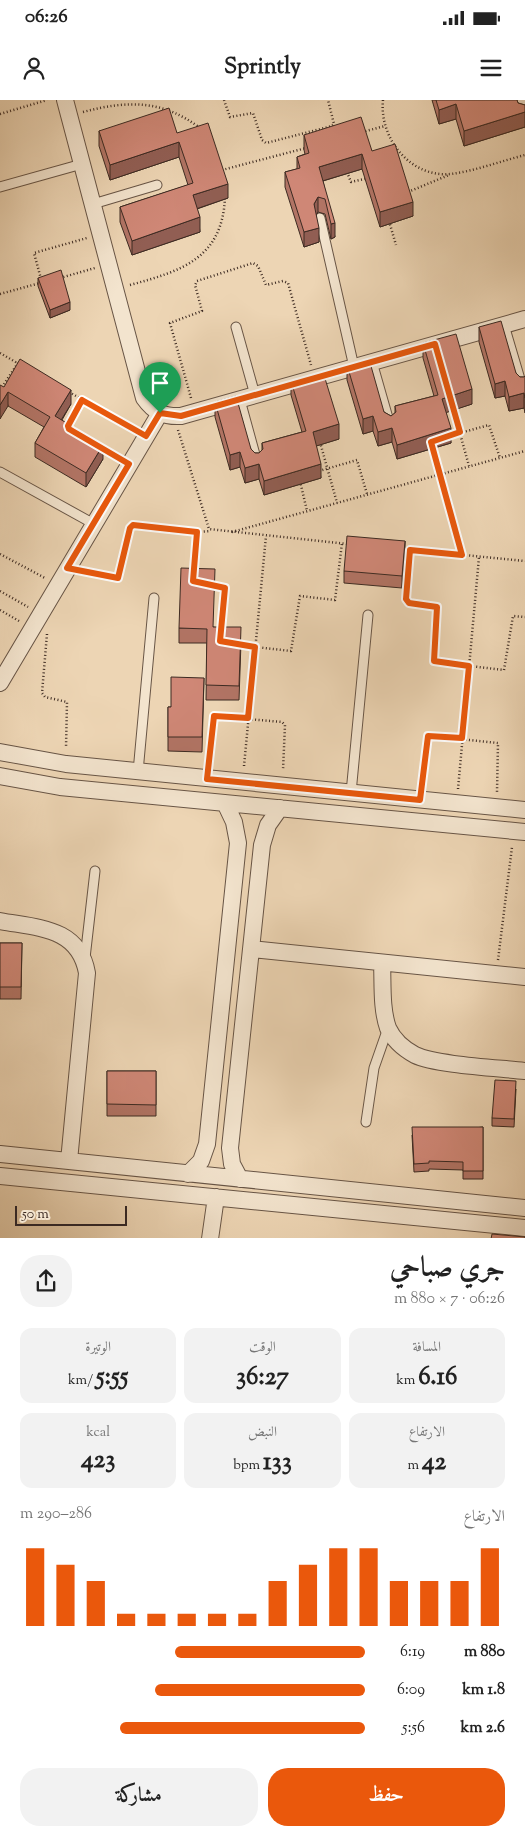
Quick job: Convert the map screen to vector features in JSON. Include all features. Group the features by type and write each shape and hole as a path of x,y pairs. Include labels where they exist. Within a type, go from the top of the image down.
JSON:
{"street":[{"path":"522,100 525,111"},
{"path":"67,108 144,398 151,407 166,415"},
{"path":"0,683 40,622 67,568 146,436 166,415 247,398 525,319"},
{"path":"0,752 66,764 138,772 525,810"},
{"path":"0,776 60,786 520,831"},
{"path":"188,1174 201,1161 207,1144 238,843 234,822 226,802"},
{"path":"240,1179 232,1164 230,1148 262,845 268,825 280,808"},
{"path":"0,921 62,935 72,941 85,961 86,972 69,1161"},
{"path":"251,950 525,977"},
{"path":"382,962 384,1009 389,1028 399,1044 415,1055 434,1060 525,1071"},
{"path":"0,1154 525,1208"},
{"path":"0,1176 525,1228"},
{"path":"210,1238 216,1197"}],"lane":[{"path":"0,186 82,164"},
{"path":"93,204 157,185"},
{"path":"320,218 354,367"},
{"path":"504,325 522,386"},
{"path":"236,327 257,462"},
{"path":"372,362 390,425"},
{"path":"0,472 94,524"},
{"path":"138,772 154,598"},
{"path":"351,793 368,615"},
{"path":"85,961 95,871"},
{"path":"366,1122 374,1068 389,1028"}],"path":[{"path":"0,114 47,100"},
{"path":"67,108 133,100 153,102 173,108 190,119 205,133"},
{"path":"224,100 230,117 253,113 262,140 266,143 332,126 334,124 328,100"},
{"path":"383,100 382,110 385,126 391,142 402,156 416,167 433,173 450,174"},
{"path":"356,134 385,126"},
{"path":"220,171 310,146"},
{"path":"407,192 430,184 450,174 525,155"},
{"path":"219,164 222,178"},
{"path":"345,164 351,182 373,177"},
{"path":"115,289 168,274 188,266 205,252 217,234 224,214 226,192"},
{"path":"388,218 396,245"},
{"path":"0,294 42,283 34,255 36,252 101,234"},
{"path":"51,280 109,264"},
{"path":"0,353 26,368"},
{"path":"0,390 18,363"},
{"path":"66,391 146,436"},
{"path":"69,429 68,426 82,400"},
{"path":"452,406 469,466"},
{"path":"166,415 207,527 211,531"},
{"path":"441,438 489,425 500,458"},
{"path":"319,439 337,503"},
{"path":"432,440 462,555"},
{"path":"95,444 129,464"},
{"path":"231,533 525,451"},
{"path":"318,471 357,460 368,494"},
{"path":"300,476 307,512"},
{"path":"67,568 118,578 130,528 133,525 351,544"},
{"path":"192,579 197,532"},
{"path":"243,782 266,536"},
{"path":"229,644 291,651 300,596 335,600 342,543"},
{"path":"401,549 525,561"},
{"path":"410,550 406,599 409,603 437,607 434,661 504,670 513,616 525,617"},
{"path":"0,554 58,584"},
{"path":"456,803 479,556"},
{"path":"204,583 225,588 220,631"},
{"path":"0,591 40,622"},
{"path":"0,610 40,622"},
{"path":"40,622 42,693 44,697 64,700 69,705 66,764"},
{"path":"207,779 214,716 248,718 284,723 282,786"},
{"path":"420,800 428,736 462,738 498,743 496,807"},
{"path":"496,974 520,831"}],"building":[{"path":"436,100 517,100 518,103 525,105 525,112 464,131 456,104 439,110"},
{"path":"169,108 177,133 208,123 228,184 193,195 200,217 132,241 120,207 193,183 179,142 110,165 99,131"},
{"path":"361,117 372,151 395,144 413,202 380,212 362,154 319,167 335,223 331,224 325,199 318,197 314,204 319,228 304,232 285,172 300,168 297,157 309,153 304,135"},
{"path":"61,270 70,302 50,310 38,278"},
{"path":"501,321 516,373 520,377 525,376 525,398 524,393 509,397 505,381 495,384 479,327"},
{"path":"456,334 472,389 442,399 451,428 397,445 392,428 378,432 373,416 363,419 347,365 369,359 384,412 391,416 396,412 395,406 438,395 423,343"},
{"path":"20,359 71,390 55,416 103,445 86,473 35,443 50,417 8,392 0,405 0,385 4,387"},
{"path":"323,372 339,424 313,432 321,464 264,481 259,464 245,468 240,452 230,455 215,402 236,396 251,449 255,453 259,453 263,449 262,443 306,431 291,381"},
{"path":"347,536 405,541 402,576 344,571"},
{"path":"181,568 215,569 213,627 241,627 239,686 206,685 207,629 179,628"},
{"path":"171,677 204,678 202,737 168,737"},
{"path":"0,943 22,943 21,987 0,987"},
{"path":"107,1071 156,1071 156,1105 107,1104"},
{"path":"495,1080 516,1081 514,1119 492,1118"},
{"path":"412,1127 483,1127 483,1171 463,1171 463,1162 429,1161 429,1163 414,1164"},
{"path":"492,1234 525,1237 525,1238 491,1238"}],"route":[{"path":"435,344 460,432 432,440 431,442 462,555 410,550 406,599 409,603 437,607 434,661 469,666 462,738 428,736 420,800 207,779 214,716 248,718 255,647 220,641 225,588 224,586 193,581 192,579 197,532 133,525 130,528 118,578 67,568 129,464 69,429 68,426 82,400 146,436 160,413 166,416 181,416 435,344"}]}
